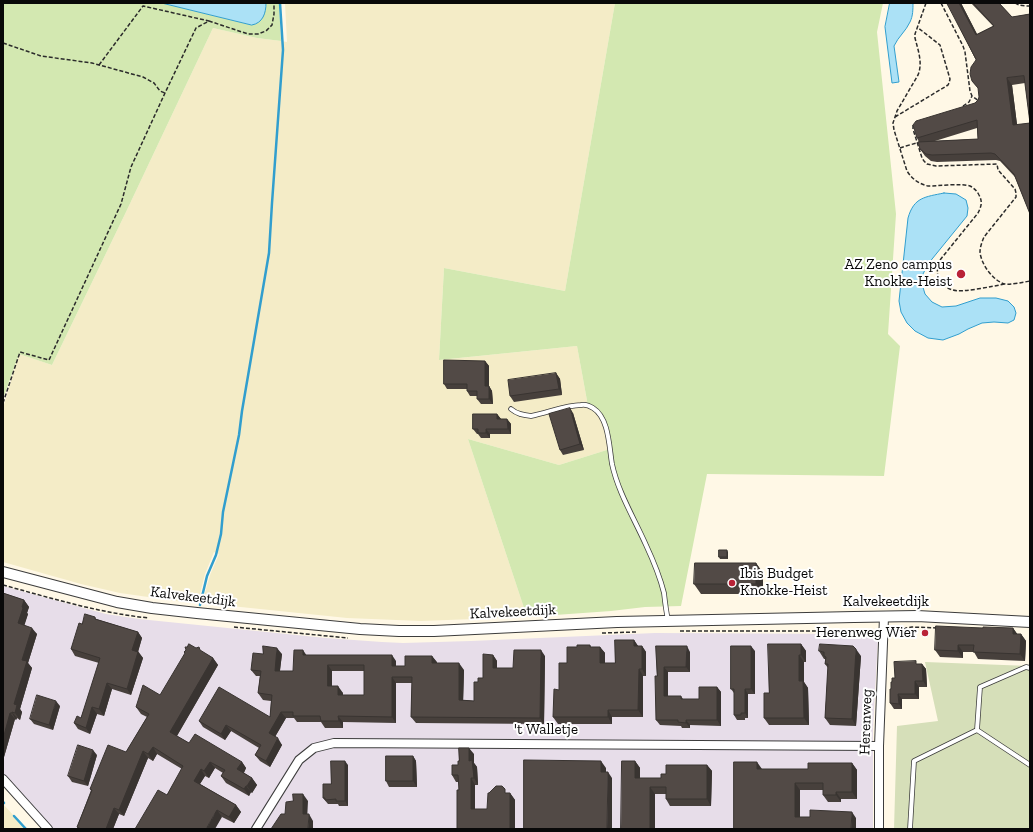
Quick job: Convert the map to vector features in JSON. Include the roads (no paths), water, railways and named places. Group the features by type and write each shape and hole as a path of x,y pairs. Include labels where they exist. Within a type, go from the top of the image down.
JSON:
{"street":[{"name":"Kalvekeetdijk","path":"3,572 117,602 152,608 360,629 434,631 617,622 918,616 1030,622"},
{"name":"Herenweg","path":"879,829 879,746 884,617"},
{"name":"'t Walletje","path":"256,829 299,760 314,748 334,743 879,746"},
{"path":"3,779 48,829"}],"lane":[{"path":"511,409 516,413 531,416 582,404 593,408 598,414 604,423 607,432 616,477 658,573 668,621"},
{"path":"977,730 980,687 1026,667 1030,668"},
{"path":"977,730 1030,765"},
{"path":"910,829 914,761 977,730"}],"water":[{"path":"162,3 266,3 263,17 259,22 252,25"},
{"path":"890,3 913,3 910,22 894,46 899,82 892,83 885,27"},
{"path":"944,193 956,194 966,200 968,208 967,216 928,264 923,274 922,284 925,294 932,302 942,307 956,306 980,298 996,298 1008,301 1014,307 1016,313 1014,320 1008,323 982,323 943,340 928,338 915,331 907,323 901,312 899,301 910,211 921,199"}],"waterway":[{"path":"200,605 207,576 216,555 221,534 223,512 239,435 269,253 283,50 280,3"},
{"path":"14,816 26,829"}],"place":[{"name":"AZ Zeno campus Knokke-Heist","path":"961,274"},
{"name":"Ibis Budget Knokke-Heist","path":"732,583"},
{"name":"Herenweg Wier","path":"925,633"}]}
